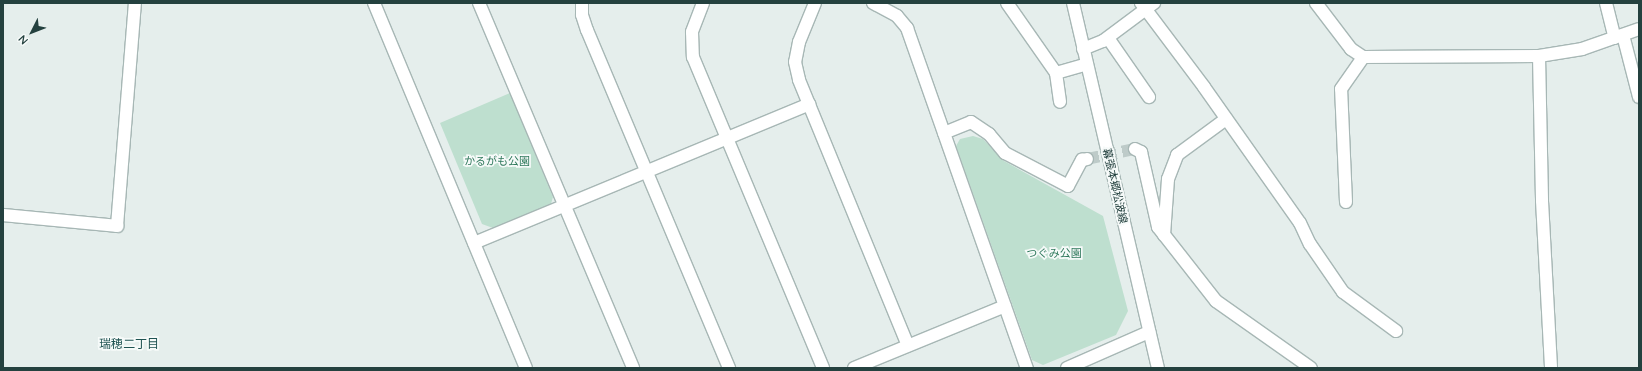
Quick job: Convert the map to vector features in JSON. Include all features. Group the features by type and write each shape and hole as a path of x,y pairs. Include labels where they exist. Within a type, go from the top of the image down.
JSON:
{"street":[{"path":"3,215 117,226 135,3"},
{"path":"374,3 526,368"},
{"path":"479,3 566,206 633,368"},
{"path":"582,3 582,15 587,30 645,173 729,368"},
{"path":"703,3 692,32 693,57 823,368"},
{"path":"815,3 799,42 795,62 809,104 908,346"},
{"path":"873,3 894,8 907,28 1027,368"},
{"path":"1007,3 1056,73 1060,102"},
{"name":"幕張本郷松波線","path":"1073,3 1158,368"},
{"path":"1316,3 1351,49 1363,57 1539,56 1582,49 1639,29"},
{"path":"1606,3 1619,36 1639,97"},
{"path":"1083,49 1108,38 1147,5 1300,223 1310,244 1343,292 1396,331"},
{"path":"1108,38 1149,97"},
{"path":"1539,56 1542,201 1551,368"},
{"path":"1346,202 1341,89 1363,57"},
{"path":"1056,73 1087,64"},
{"path":"474,243 809,104"},
{"path":"1164,235 1168,179 1177,155 1226,119"},
{"path":"944,133 971,122 989,134 1005,154 1068,186 1082,160 1087,159"},
{"path":"1135,148 1141,152 1158,227 1164,235 1216,300 1311,368"},
{"path":"854,368 1006,306"},
{"path":"1067,368 1149,332"}],"green space":[{"name":"かるがも公園","path":"510,93 553,197 551,204 493,228 482,224 440,123"},
{"name":"つぐみ公園","path":"973,136 983,139 1004,161 1103,216 1128,311 1116,335 1043,365 1032,360 956,146 960,139"}],"tunnel":[{"path":"1087,159 1135,149"}],"district":[{"name":"瑞穂二丁目","path":"129,344"}]}
